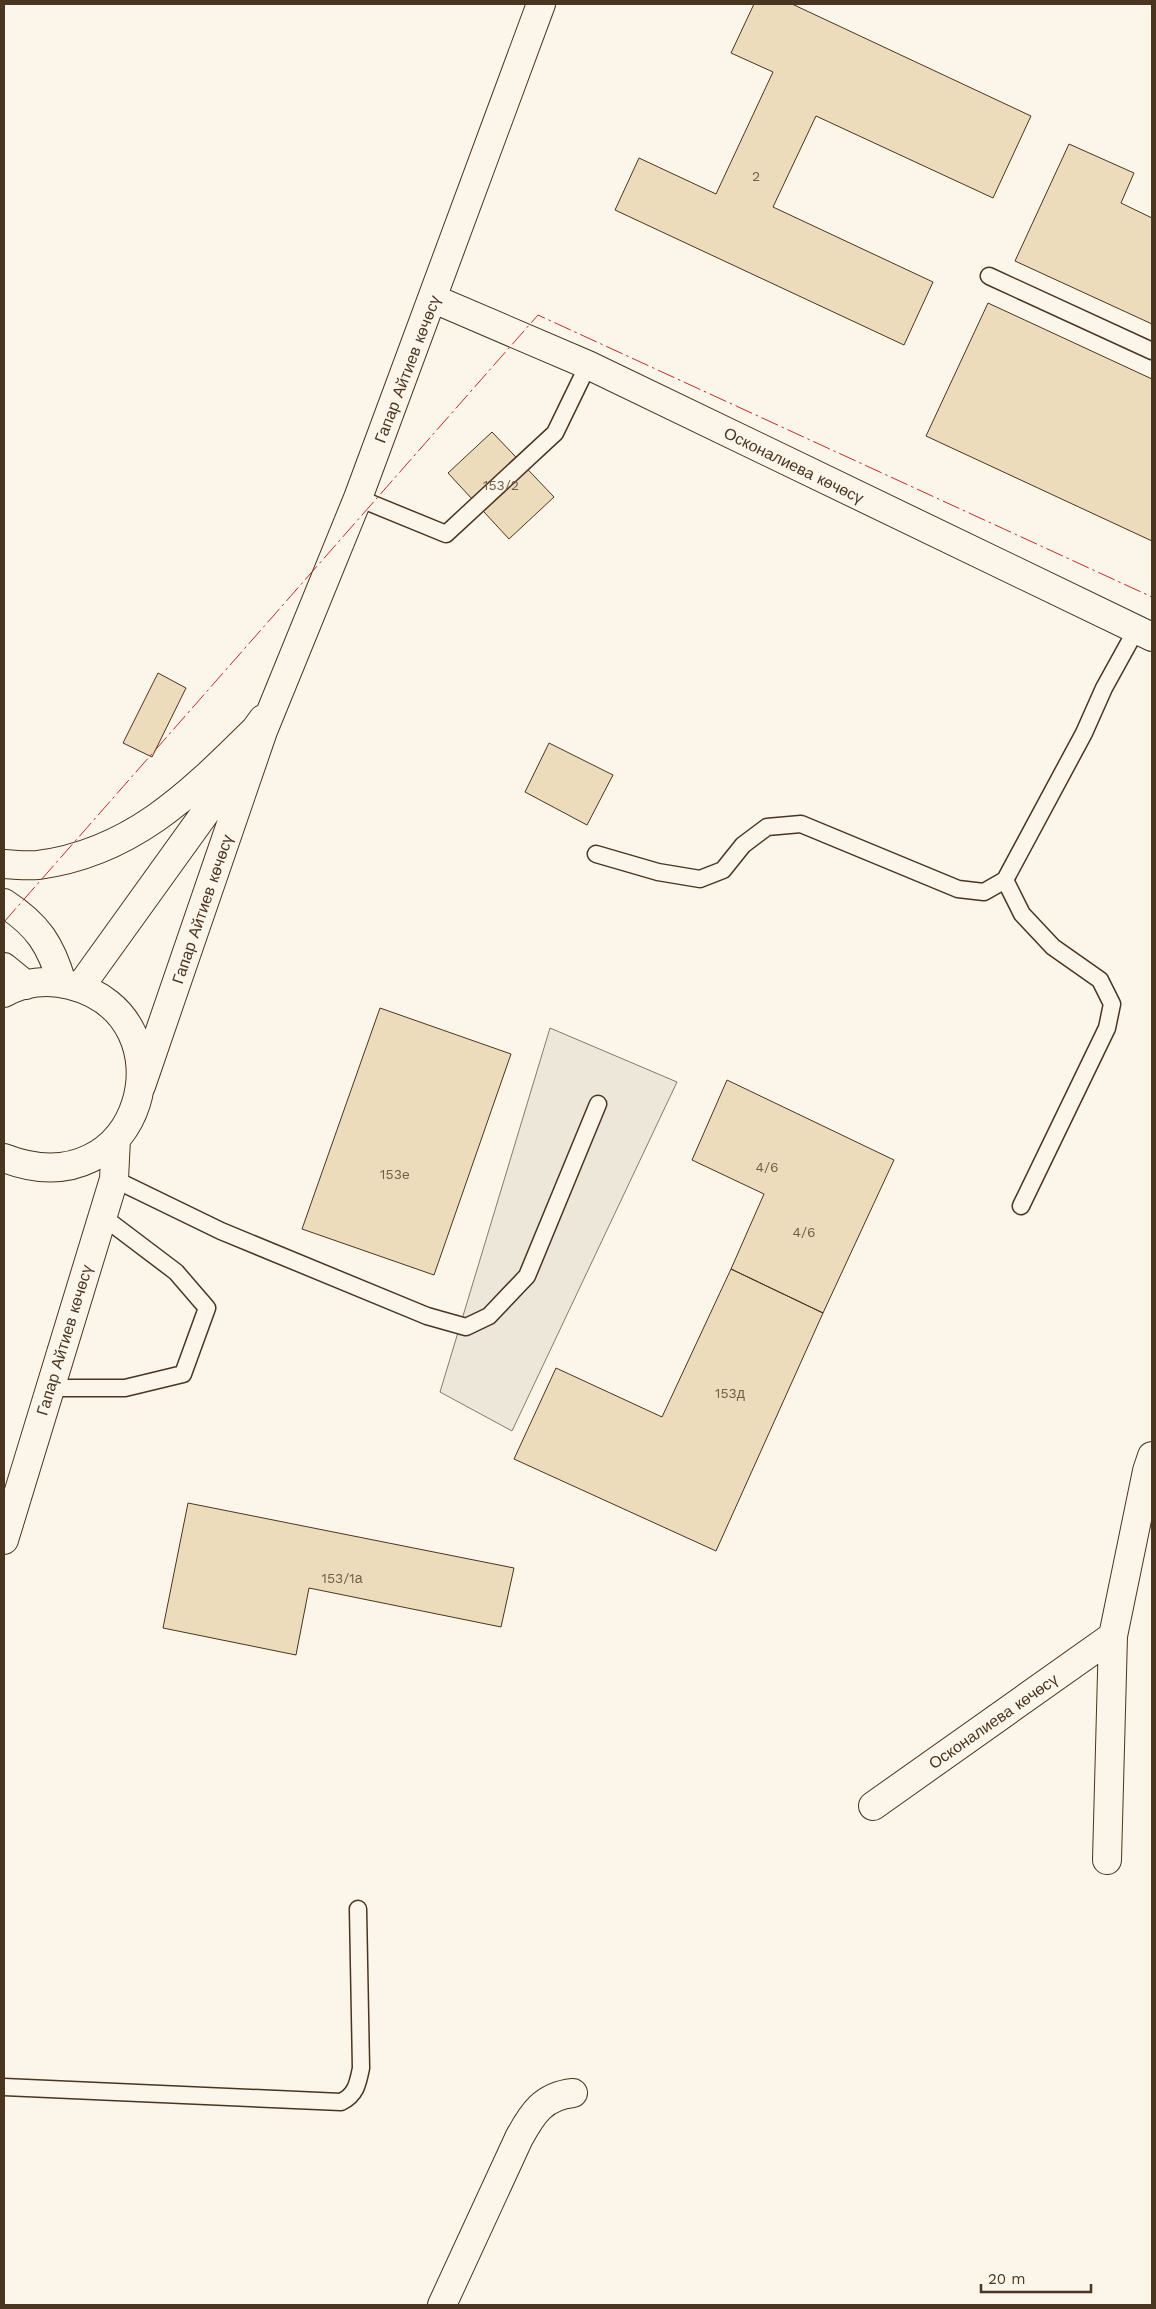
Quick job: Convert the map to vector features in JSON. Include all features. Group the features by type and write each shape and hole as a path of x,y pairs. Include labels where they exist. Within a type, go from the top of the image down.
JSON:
{"main road":[{"name":"Гапар Айтиев көчөсү","path":"4,1158 23,1166 43,1169 64,1168 83,1162 101,1152 116,1139 129,1122 274,704 358,498 434,299 541,4"},
{"name":"Осконалиева көчөсү","path":"434,299 588,365 1144,634"},
{"path":"4,864 38,865 92,853 121,840 191,793 255,730 274,704"},
{"name":"Гапар Айтиев көчөсү","path":"71,985 264,732"},
{"path":"4,904 23,917 46,940 71,985"},
{"path":"4,967 15,989 44,982 71,985 96,995 122,1018 138,1050 141,1086"},
{"name":"Гапар Айтиев көчөсү","path":"4,1540 114,1179 116,1139"},
{"path":"1107,1860 1113,1636 1147,1471 1152,1456"},
{"name":"Осконалиева көчөсү","path":"873,1806 1113,1636"},
{"path":"442,2305 519,2138 533,2112 560,2094 573,2093"}],"lane":[{"path":"989,276 1152,351"},
{"path":"358,498 446,534 555,433 588,365"},
{"path":"596,854 658,872 700,879 723,870 743,845 767,826 801,824 958,889 984,892 1005,880 1064,772 1104,688 1144,634"},
{"path":"1005,880 1022,914 1053,947 1100,980 1112,1004 1107,1028 1020,1206"},
{"path":"114,1179 220,1231 427,1316 466,1327 489,1316 527,1276 598,1104"},
{"path":"49,1388 125,1388 183,1374 207,1308 176,1272 102,1216"},
{"path":"4,2087 341,2102 351,2097 357,2086 361,2068 358,1909"}],"shaded area":[{"path":"550,1028 677,1082 512,1431 440,1392"}],"building":[{"path":"754,4 792,4 1031,116 993,198 816,116 773,207 933,282 904,345 615,210 639,158 716,194 773,72 731,53"},
{"path":"1069,144 1134,173 1121,203 1152,218 1152,324 1015,261"},
{"path":"988,303 1152,379 1152,541 926,436"},
{"path":"492,432 554,497 509,539 448,473"},
{"path":"158,673 186,688 152,757 123,743"},
{"path":"549,743 613,775 587,825 525,792"},
{"path":"380,1008 511,1054 434,1275 302,1229"},
{"path":"727,1080 894,1160 823,1313 731,1269 764,1194 692,1160"},
{"path":"731,1269 823,1313 716,1551 514,1459 556,1368 662,1417"},
{"path":"188,1503 514,1568 501,1627 309,1588 296,1655 163,1628"}],"power":[{"path":"4,922 538,315 1152,597"}]}
